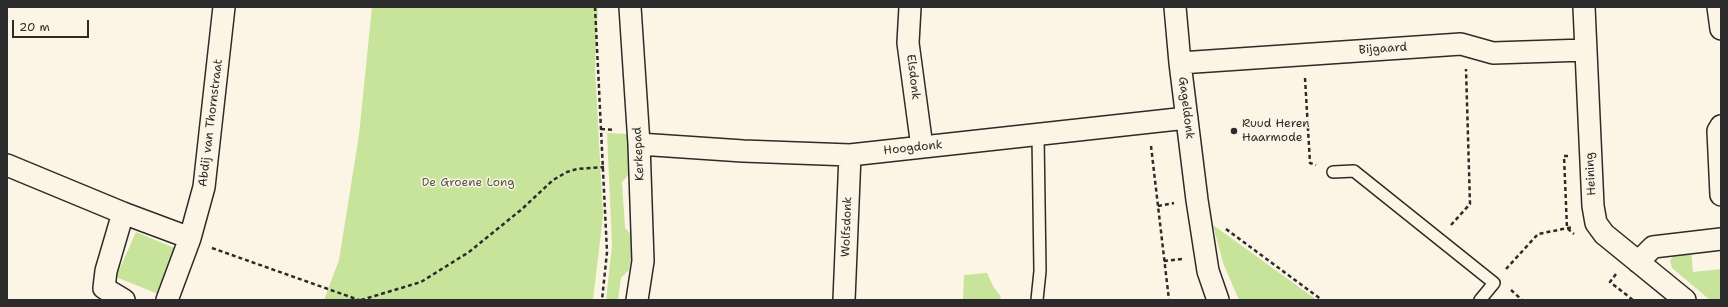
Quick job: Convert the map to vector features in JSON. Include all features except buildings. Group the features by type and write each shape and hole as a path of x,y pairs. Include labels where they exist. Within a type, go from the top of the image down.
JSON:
{"street":[{"name":"Abdij van Thornstraat","path":"167,300 190,238 204,187 224,7"},
{"name":"Kerkepad","path":"630,7 643,261 637,300"},
{"name":"Elsdonk","path":"910,7 908,42 922,147"},
{"name":"Gageldonk","path":"1176,7 1180,63 1198,209 1208,271 1218,300"},
{"name":"Heining","path":"1584,7 1593,206 1596,223"},
{"path":"1718,7 1721,29"},
{"name":"Bijgaard","path":"1180,63 1461,44 1493,54 1586,50"},
{"name":"Hoogdonk","path":"638,144 676,145 743,151 850,155 1187,118"},
{"path":"1721,126 1718,131 1721,195"},
{"name":"Wolfsdonk","path":"844,300 850,155"},
{"path":"7,165 123,213 190,238"},
{"path":"123,213 106,272 104,288 124,300"},
{"path":"1596,223 1604,234 1685,300"},
{"path":"1638,262 1653,247 1721,239"}],"lane":[{"path":"1037,300 1040,271 1038,135"},
{"path":"1333,172 1354,171 1494,283 1480,300"}],"path":[{"path":"595,7 607,252 602,300"},
{"path":"1439,239 1470,204 1465,46"},
{"path":"1304,55 1310,163 1333,172"},
{"path":"1148,123 1169,300"},
{"path":"190,238 234,257 360,300 421,282 469,252 522,209 553,180 567,172 577,169 604,167"},
{"path":"1198,209 1322,300"},
{"path":"1494,283 1538,234 1596,223"}],"green space":[{"name":"De Groene Long","path":"372,7 598,7 595,68 603,216 593,300 324,300 339,260 359,135"},
{"path":"607,133 627,134 630,173 622,182 625,228 634,237 629,270 621,278 618,300 606,300 612,245"},
{"path":"1213,225 1317,300 1239,300 1223,263"},
{"path":"136,232 177,249 158,294 116,277"},
{"path":"1691,249 1693,272 1721,269 1721,300 1710,300 1672,268 1670,261 1673,255"},
{"path":"987,273 993,286 1001,297 1000,300 963,300 964,275"}],"place":[{"name":"Ruud Heren Haarmode","path":"1234,131"}]}
